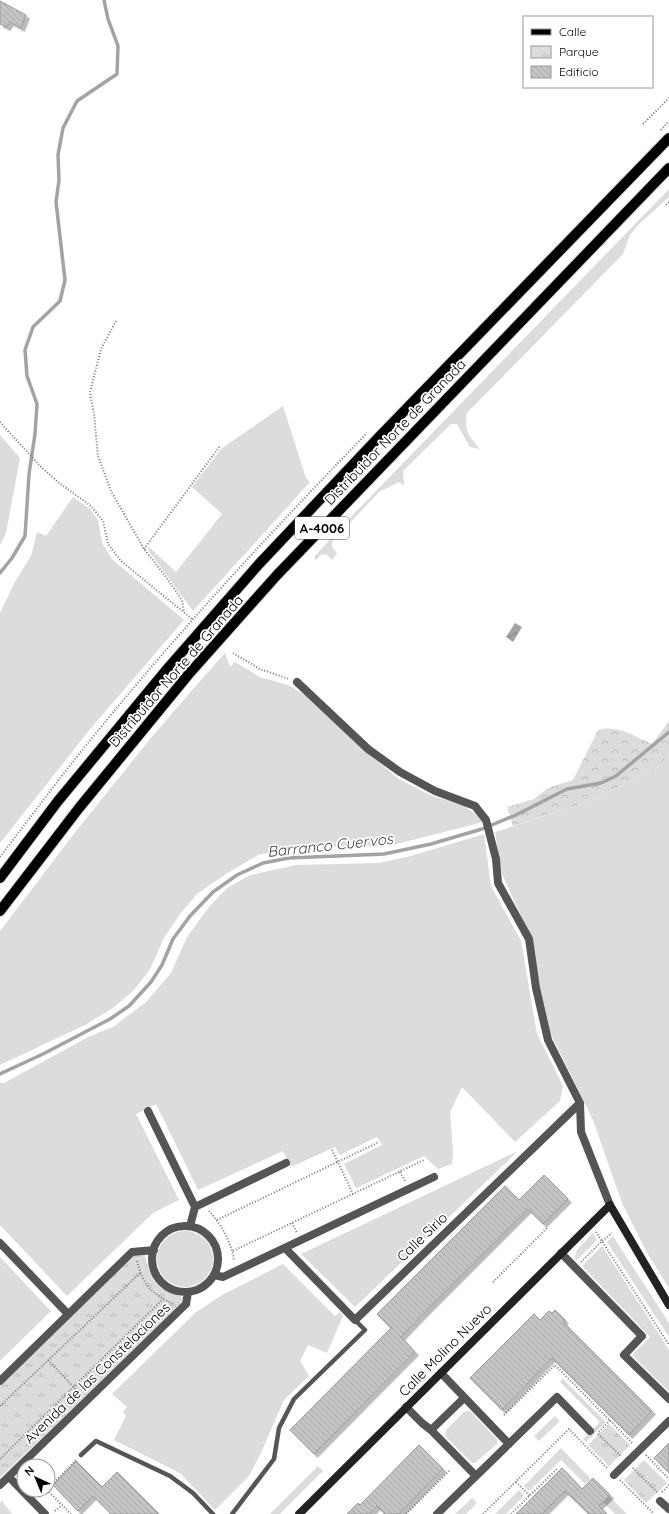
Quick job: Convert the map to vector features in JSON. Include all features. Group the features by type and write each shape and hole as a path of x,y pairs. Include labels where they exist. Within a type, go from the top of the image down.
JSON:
{"main road":[{"name":"Distribuidor Norte de Granada","path":"0,878 63,795 168,668 259,564 379,437 669,138"},
{"name":"Distribuidor Norte de Granada","path":"0,911 79,808 188,675 277,575 669,168"}],"street":[{"path":"298,682 374,754 400,772 435,791 475,806 486,820 496,859 498,883 529,940 536,988 548,1040 580,1103 581,1132 610,1205 669,1305"},
{"name":"Calle Sirio","path":"355,1320 580,1103"},
{"path":"148,1111 195,1207 190,1226"},
{"path":"195,1207 286,1163"},
{"path":"214,1275 223,1277 434,1177"},
{"name":"Calle Molino Nuevo","path":"299,1514 610,1205"},
{"path":"190,1226 209,1236 215,1244 218,1254 218,1265 214,1275 203,1286 188,1292 178,1291 168,1287 160,1280 155,1271 152,1260 158,1241 164,1234 176,1228 190,1226"},
{"path":"0,1243 68,1314"},
{"path":"285,1248 355,1320"},
{"path":"0,1381 132,1252 154,1250"},
{"path":"561,1253 642,1336 624,1355 669,1399"},
{"name":"Avenida de las Constelaciones","path":"0,1485 186,1304 188,1292"},
{"path":"441,1372 509,1444"},
{"path":"437,1514 557,1397 594,1432"},
{"path":"431,1430 464,1398"},
{"path":"406,1407 476,1476"},
{"path":"614,1475 669,1421"},
{"path":"9,1477 45,1514"},
{"path":"660,1498 669,1509"}],"lane":[{"path":"232,1514 274,1459 279,1428 294,1399 365,1330 355,1320"},
{"path":"81,1455 96,1441 170,1476 193,1493 213,1514"}],"path":[{"path":"643,124 669,98"},
{"path":"666,205 669,202"},
{"path":"116,321 101,349 90,392 98,456 111,491 144,550 182,600 184,612"},
{"path":"0,422 40,466 58,482 91,506 103,521 108,544 121,561 192,619"},
{"path":"144,550 220,446"},
{"path":"233,653 260,669 298,682"},
{"path":"217,1220 379,1142"},
{"path":"332,1150 354,1194"},
{"path":"233,1251 424,1160"},
{"path":"400,1172 406,1182"},
{"path":"209,1211 217,1220 233,1251 234,1264"},
{"path":"292,1223 298,1234"},
{"path":"493,1282 547,1228"},
{"path":"595,1231 669,1345"},
{"path":"578,1264 612,1233"},
{"path":"136,1256 140,1273 149,1289 176,1306"},
{"path":"0,1406 140,1273"},
{"path":"0,1458 163,1299"},
{"path":"48,1360 84,1397"},
{"path":"483,1514 569,1429 654,1514"},
{"path":"594,1432 622,1457"},
{"path":"56,1482 81,1455"},
{"path":"645,1455 669,1479"},
{"path":"511,1514 558,1468"},
{"path":"632,1468 660,1498"},
{"path":"406,1514 450,1470"},
{"path":"516,1482 530,1496"},
{"path":"55,1498 71,1514"},
{"path":"55,1511 62,1505"}],"green space":[{"path":"669,189 669,197 638,225 630,235 623,254 467,413 466,424 468,432 472,440 480,449 470,447 457,424 451,424 403,471 404,486 399,482 379,492 332,542 332,547 337,553 332,560 326,554 321,555 316,560 314,557 343,525"},
{"path":"283,406 306,478 310,482 193,611 148,550 149,547 176,572 222,514 192,487 221,449"},
{"path":"0,435 20,458 6,533 0,545"},
{"path":"73,497 90,509 98,520 102,543 112,559 184,620 91,728 0,843 0,613 16,580 31,556 37,532 46,536"},
{"path":"225,653 230,667 235,662 260,677 288,685 307,696 369,754 399,779 430,795 464,806 481,818 483,822 393,845 349,847 304,845 258,855 226,874 197,894 180,914 164,938 150,969 135,989 113,1008 85,1025 0,1065 0,931 76,831 151,738"},
{"path":"669,721 669,753 661,765 594,800 513,826 507,807 534,799 548,788 573,780 598,730 619,730 632,734 652,744"},
{"path":"669,753 669,1288 646,1251 622,1203 593,1120 549,1030 527,929 502,874 495,832 594,800 661,765"},
{"path":"484,834 491,886 521,941 537,1034 563,1086 560,1101 515,1142 462,1087 450,1112 453,1151 452,1164 438,1169 424,1156 356,1188 344,1164 382,1145 377,1137 340,1155 335,1147 291,1167 283,1151 198,1190 156,1104 136,1114 179,1200 153,1213 67,1296 0,1225 0,1083 4,1083 90,1036 113,1027 146,1002 171,973 187,937 209,907 227,888 250,875 296,865 379,863 411,856"},
{"path":"518,1151 355,1307 301,1254"},
{"path":"185,1231 196,1233 205,1239 211,1248 213,1259 211,1270 205,1279 196,1285 185,1287 174,1285 165,1279 159,1270 157,1259 159,1248 165,1239 174,1233"},
{"path":"593,1233 597,1240 576,1261 575,1257 577,1250"},
{"path":"613,1236 669,1323 669,1337 607,1242"},
{"path":"602,1246 669,1350 669,1392 632,1355 650,1337 582,1266"},
{"path":"133,1255 145,1255 150,1272 156,1283 167,1291 183,1297 180,1305 21,1458 16,1458 16,1463 0,1478 0,1386"},
{"path":"0,1257 51,1311 0,1361"},
{"path":"283,1264 335,1316 340,1312 343,1316 327,1353 308,1345 300,1361 309,1376 284,1400 260,1455 249,1476 215,1510 180,1473 114,1440 126,1416 123,1412 127,1407 112,1394 195,1313 222,1295"},
{"path":"563,1379 606,1422 586,1442 583,1439 600,1422 560,1382"},
{"path":"470,1411 497,1439 497,1444 475,1463 472,1463 445,1436 446,1430 464,1412"},
{"path":"555,1416 560,1421 539,1441 534,1436"},
{"path":"609,1424 630,1445 609,1466 588,1445"},
{"path":"561,1448 591,1479 585,1484 561,1460 529,1491 524,1486"},
{"path":"644,1460 667,1483 646,1503 624,1480"},
{"path":"318,1466 323,1471 280,1514 270,1514"},
{"path":"519,1490 524,1496 506,1514 495,1514"},
{"path":"609,1496 627,1514 615,1514 603,1502"},
{"path":"472,1498 477,1503 466,1514 455,1514"},
{"path":"2,1500 12,1514 0,1514 0,1503"}],"water":[{"path":"515,623 522,627 513,642 506,637"}],"building":[{"path":"0,1 26,15 21,28 10,22 7,27 0,24"},
{"path":"544,1175 568,1199 543,1224 528,1209 425,1312 401,1337 415,1352 314,1454 290,1430 391,1328 377,1314 505,1186 519,1200"},
{"path":"555,1310 565,1320 563,1322 652,1411 629,1435 552,1358 502,1410 470,1378 534,1314 540,1320 549,1311 552,1313"},
{"path":"669,1443 669,1473 654,1458"},
{"path":"419,1445 443,1469 399,1514 385,1514 377,1506 370,1514 347,1514 358,1503 360,1505"},
{"path":"76,1461 102,1487 117,1472 159,1514 111,1514 93,1496 78,1511 56,1488 56,1482"},
{"path":"562,1468 582,1489 593,1478 610,1495 599,1506 607,1514 589,1514 565,1491 542,1514 516,1514"}],"waterway":[{"path":"0,573 12,558 25,536 29,474 35,434 37,404 27,376 25,350 33,327 60,301 65,280 56,202 59,180 58,155 63,128 77,101 117,74 118,46 108,19 104,0"},
{"name":"Barranco Cuervos","path":"0,1074 43,1054 110,1019 129,1006 151,982 162,965 173,939 190,916 213,892 237,875 263,863 289,858 384,854 431,844 482,829 516,815 567,789 601,783 616,776 669,732"}]}
